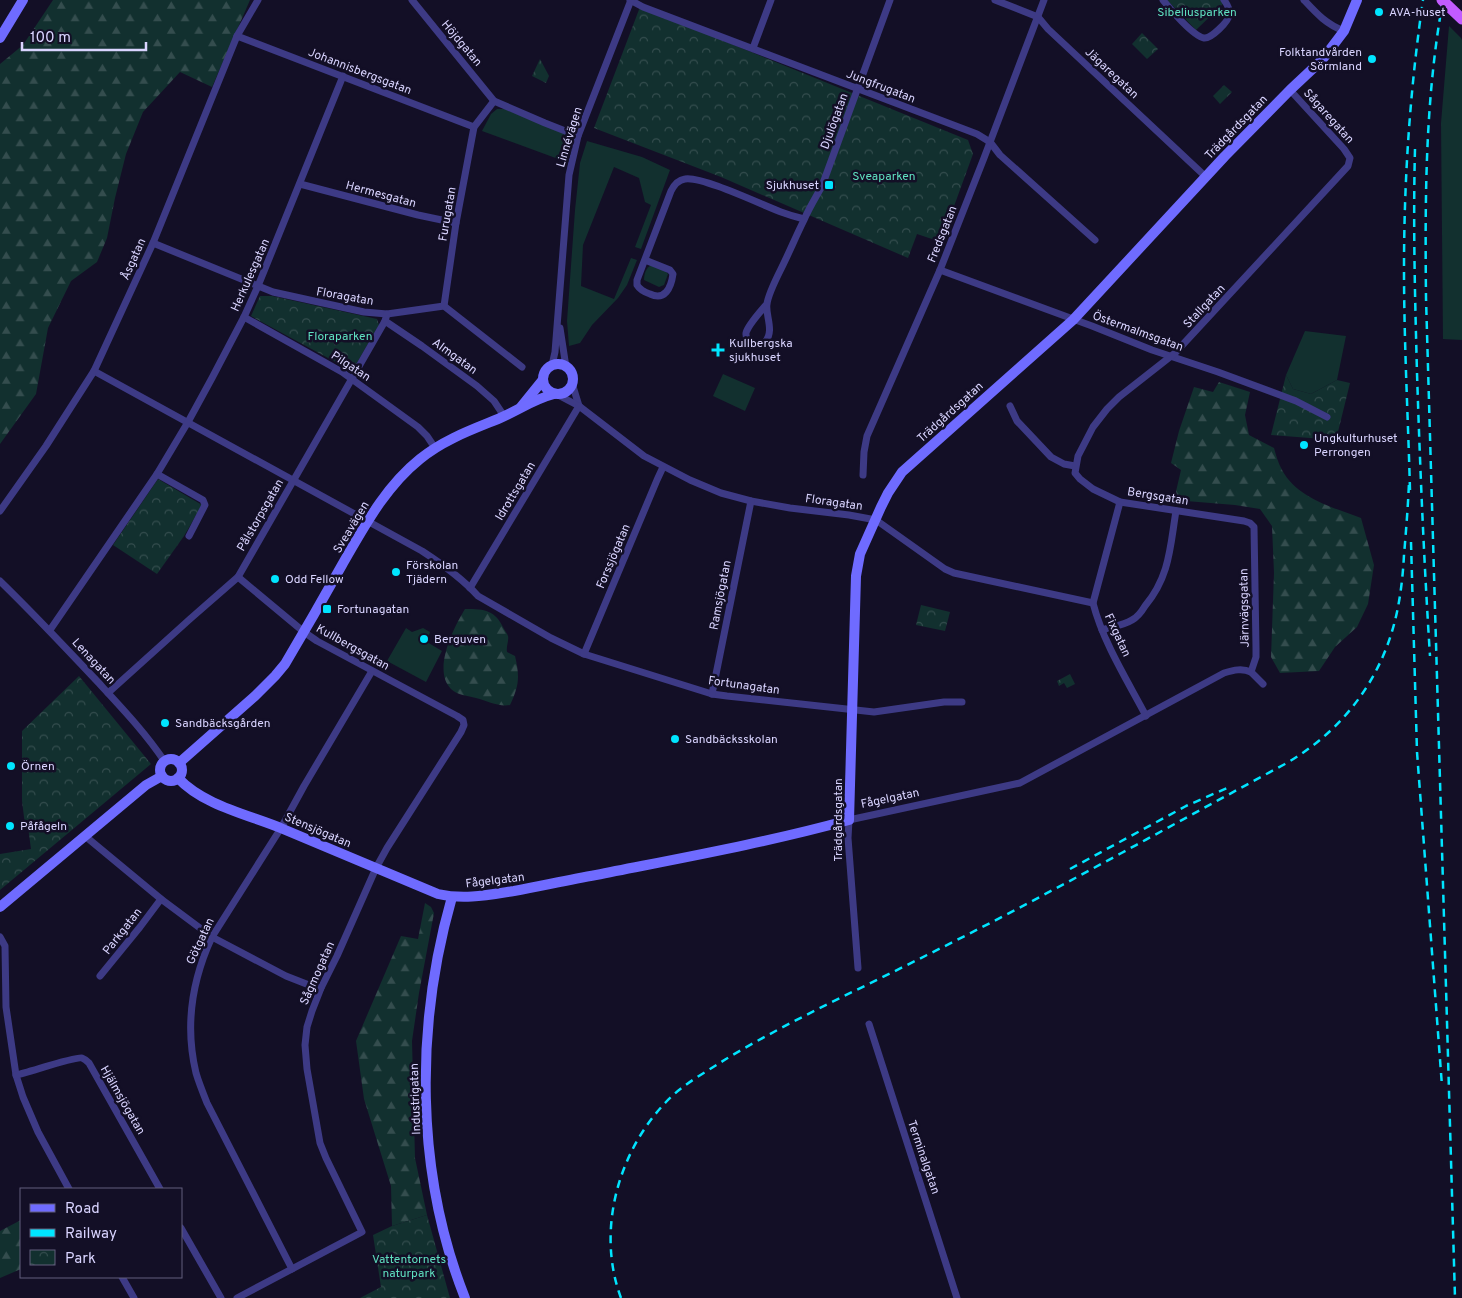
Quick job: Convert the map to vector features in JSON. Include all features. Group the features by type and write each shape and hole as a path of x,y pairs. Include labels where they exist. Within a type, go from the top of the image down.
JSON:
{"main road":[{"path":"1442,0 1462,19"}],"street":[{"path":"0,38 23,0"},
{"name":"Åsgatan","path":"0,511 46,446 94,371 153,243 238,36 258,0"},
{"name":"Höjdgatan","path":"412,0 494,101 578,136"},
{"name":"Jungfrugatan","path":"631,0 643,7 977,134 990,142 1000,155 1095,240"},
{"name":"Linnévägen","path":"552,365 555,352 569,175 578,136 631,0"},
{"path":"753,48 771,0"},
{"name":"Djulögatan","path":"766,305 770,322 768,337 764,343 758,345 752,343 747,338 748,328 766,305 804,219 822,186 890,0"},
{"name":"Jägaregatan","path":"994,0 1038,17 1048,30 1206,176"},
{"name":"Fredsgatan","path":"863,475 867,436 940,270 1044,0"},
{"path":"1163,0 1194,33 1204,38 1210,37 1229,18 1230,12 1224,0"},
{"path":"1304,0 1331,26 1344,31"},
{"name":"Trädgårdsgatan","path":"858,968 848,838 856,576 860,554 888,493 902,472 1073,320 1206,176 1322,60 1344,31 1358,0"},
{"name":"Johannisbergsgatan","path":"238,36 474,127"},
{"name":"Herkulesgatan","path":"50,630 157,474 188,422 244,317 344,76"},
{"name":"Sågaregatan","path":"1290,90 1350,158"},
{"path":"474,127 494,101"},
{"name":"Furugatan","path":"444,306 456,223 474,127"},
{"name":"Stallgatan","path":"1075,466 1085,442 1107,409 1170,356 1206,320 1345,171 1350,164 1350,158"},
{"path":"645,260 670,270 673,274 668,292 664,295 655,296 639,289 636,285 637,280 671,191 674,185 686,179 703,181 804,219"},
{"name":"Hermesgatan","path":"300,184 409,213 456,223"},
{"name":"Floragatan","path":"153,243 273,292 386,317 444,306"},
{"name":"Östermalmsgatan","path":"940,270 1296,401 1327,417"},
{"path":"444,306 522,368"},
{"name":"Pilgatan","path":"244,317 353,379 418,427 435,448"},
{"name":"Pålstorpsgatan","path":"108,693 238,577 353,379 386,317"},
{"name":"Almgatan","path":"386,317 494,401 504,416"},
{"name":"Linnévägen","path":"558,318 566,367"},
{"path":"572,383 567,391 556,394 545,389 542,381 545,370 552,365 559,364 566,367 571,372 572,383 579,406"},
{"name":"Fortunagatan","path":"94,371 422,551 440,562 478,596 551,638 584,654 712,694 874,712 944,702 962,702"},
{"name":"Sveavägen","path":"519,409 542,381"},
{"name":"Floragatan","path":"556,394 579,406 631,447 663,467 721,493 790,508 876,520 945,569 954,573 1093,603"},
{"name":"Sveavägen","path":"179,763 275,676 304,632 368,520 387,492 408,469 435,448 459,435 556,394"},
{"name":"Idrottsgatan","path":"470,588 579,406"},
{"path":"1010,406 1017,421 1051,457 1064,464 1075,466"},
{"name":"Bergsgatan","path":"1075,466 1075,473 1080,479 1093,489 1120,502 1244,520 1253,526"},
{"name":"Forssjögatan","path":"584,654 663,467"},
{"path":"157,474 203,500 205,505 189,536"},
{"name":"Ramsjögatan","path":"712,694 751,501"},
{"name":"Fixgatan","path":"1120,502 1093,603 1102,630 1117,662 1146,716"},
{"path":"1102,630 1132,621 1150,601 1159,587 1168,560 1176,511"},
{"name":"Järnvägsgatan","path":"1251,672 1256,657 1255,537 1253,526"},
{"name":"Kullbergsgatan","path":"238,577 316,641 457,716 463,720 464,725"},
{"name":"Lenagatan","path":"0,581 50,630 108,693 153,744 165,762"},
{"name":"Fågelgatan","path":"452,897 478,897 693,856 1020,782 1224,673 1237,670 1251,672"},
{"name":"Götgatan","path":"292,1270 222,1136 196,1074 192,1048 192,998 197,975 212,937 282,828 304,786 372,671"},
{"path":"1251,672 1263,684"},
{"name":"Sågmogatan","path":"292,1270 362,1232 320,1143 307,1069 306,1045 312,1010 376,868 462,732 464,725"},
{"path":"172,760 179,763 182,772 178,778 169,781 162,776 161,768 165,762 172,760"},
{"path":"0,907 146,785 162,776"},
{"name":"Stensjögatan","path":"178,778 185,786 225,807 282,828 438,894 452,897"},
{"path":"85,836 161,899 212,937 286,976 321,988"},
{"name":"Industrigatan","path":"452,897 443,929 434,976 426,1078 427,1117 431,1161 443,1229 465,1298"},
{"name":"Parkgatan","path":"100,976 161,899"},
{"path":"0,937 5,946 6,1007 16,1075 38,1132 68,1188"},
{"name":"Terminalgatan","path":"869,1024 957,1298"},
{"name":"Hjälmsjögatan","path":"16,1075 75,1058 82,1058 89,1063 159,1188"},
{"path":"182,1230 222,1298"},
{"path":"237,1298 292,1270"},
{"path":"123,1278 134,1298"}],"green space":[{"path":"53,0 250,0 212,87 180,72 143,112 126,154 107,238 97,262 71,281 48,328 36,394 0,444 0,64 23,45"},
{"name":"Sibeliusparken","path":"1167,0 1222,0 1224,3 1196,30"},
{"name":"Sveaparken","path":"640,7 968,140 973,154 941,242 917,234 908,258 721,177 594,128"},
{"path":"1449,26 1462,40 1462,340 1443,339 1441,123"},
{"path":"1142,33 1158,49 1147,59 1132,44"},
{"path":"540,59 549,76 546,83 532,76"},
{"path":"1224,85 1232,92 1220,104 1213,96"},
{"path":"497,109 505,109 566,134 568,137 561,160 482,131 491,114"},
{"path":"587,141 642,157 670,170 641,249 635,247 651,205 645,202 639,178 614,167 583,245 581,286 614,299 631,258 637,260 627,285 618,298 592,325 580,343 569,346 567,321 575,210 580,163"},
{"path":"652,265 664,269 668,274 664,285 659,287 644,280 648,267"},
{"name":"Floraparken","path":"260,296 272,296 377,319 379,325 352,371 251,316"},
{"path":"1305,331 1346,336 1337,380 1311,394 1293,389 1286,375"},
{"path":"723,374 755,388 745,411 713,396"},
{"path":"1286,375 1293,389 1311,394 1337,380 1350,383 1336,440 1271,435"},
{"path":"1219,382 1250,392 1245,415 1249,435 1274,448 1282,470 1297,488 1316,500 1361,518 1374,565 1368,604 1357,627 1335,647 1319,671 1280,673 1271,657 1274,573 1272,526 1260,509 1174,500 1181,470 1171,463 1179,431 1194,387 1213,392"},
{"path":"158,479 202,505 184,536 157,574 113,545"},
{"path":"921,605 950,612 945,631 916,625"},
{"path":"465,609 484,610 493,614 508,635 507,652 515,656 518,670 517,687 510,705 497,704 459,694 451,689 446,681 444,660 451,637"},
{"path":"406,628 412,632 423,628 430,632 427,642 442,651 426,682 387,661"},
{"path":"1070,674 1075,684 1067,688 1064,683 1059,686 1057,681"},
{"path":"79,676 151,764 0,890 0,854 31,849 22,801 22,731"},
{"path":"425,903 431,907 434,913 412,1041 415,1158 427,1215 392,1226 391,1186 364,1099 356,1041 401,936 418,939"},
{"name":"Vattentornets naturpark","path":"427,1215 450,1298 360,1298 381,1287 373,1235 392,1226"},
{"path":"20,1221 20,1269 0,1278 0,1231"}],"railway":[{"path":"1410,490 1405,352 1404,235 1411,100 1423,0"},
{"path":"1443,0 1429,111 1426,186 1426,298 1455,1298"},
{"path":"1415,149 1414,233 1417,373 1430,656"},
{"path":"621,1298 614,1272 611,1246 616,1194 624,1168 635,1144 649,1122 666,1102 680,1090 726,1059 775,1031 1017,909 1285,764 1306,751 1342,719 1358,700 1371,680 1391,636 1402,584 1409,482"},
{"path":"1411,542 1417,752 1442,1086"},
{"path":"1070,869 1186,806 1227,788"}],"place":[{"name":"AVA-huset","path":"1379,12"},
{"name":"Folktandvården Sörmland","path":"1372,59"},
{"name":"Sjukhuset","path":"829,185"},
{"name":"Kullbergska sjukhuset","path":"718,350"},
{"name":"Ungkulturhuset Perrongen","path":"1304,445"},
{"name":"Förskolan Tjädern","path":"396,572"},
{"name":"Odd Fellow","path":"275,579"},
{"name":"Fortunagatan","path":"327,609"},
{"name":"Berguven","path":"424,639"},
{"name":"Sandbäcksgården","path":"165,723"},
{"name":"Sandbäcksskolan","path":"675,739"},
{"name":"Örnen","path":"11,766"},
{"name":"Påfågeln","path":"10,826"}]}
